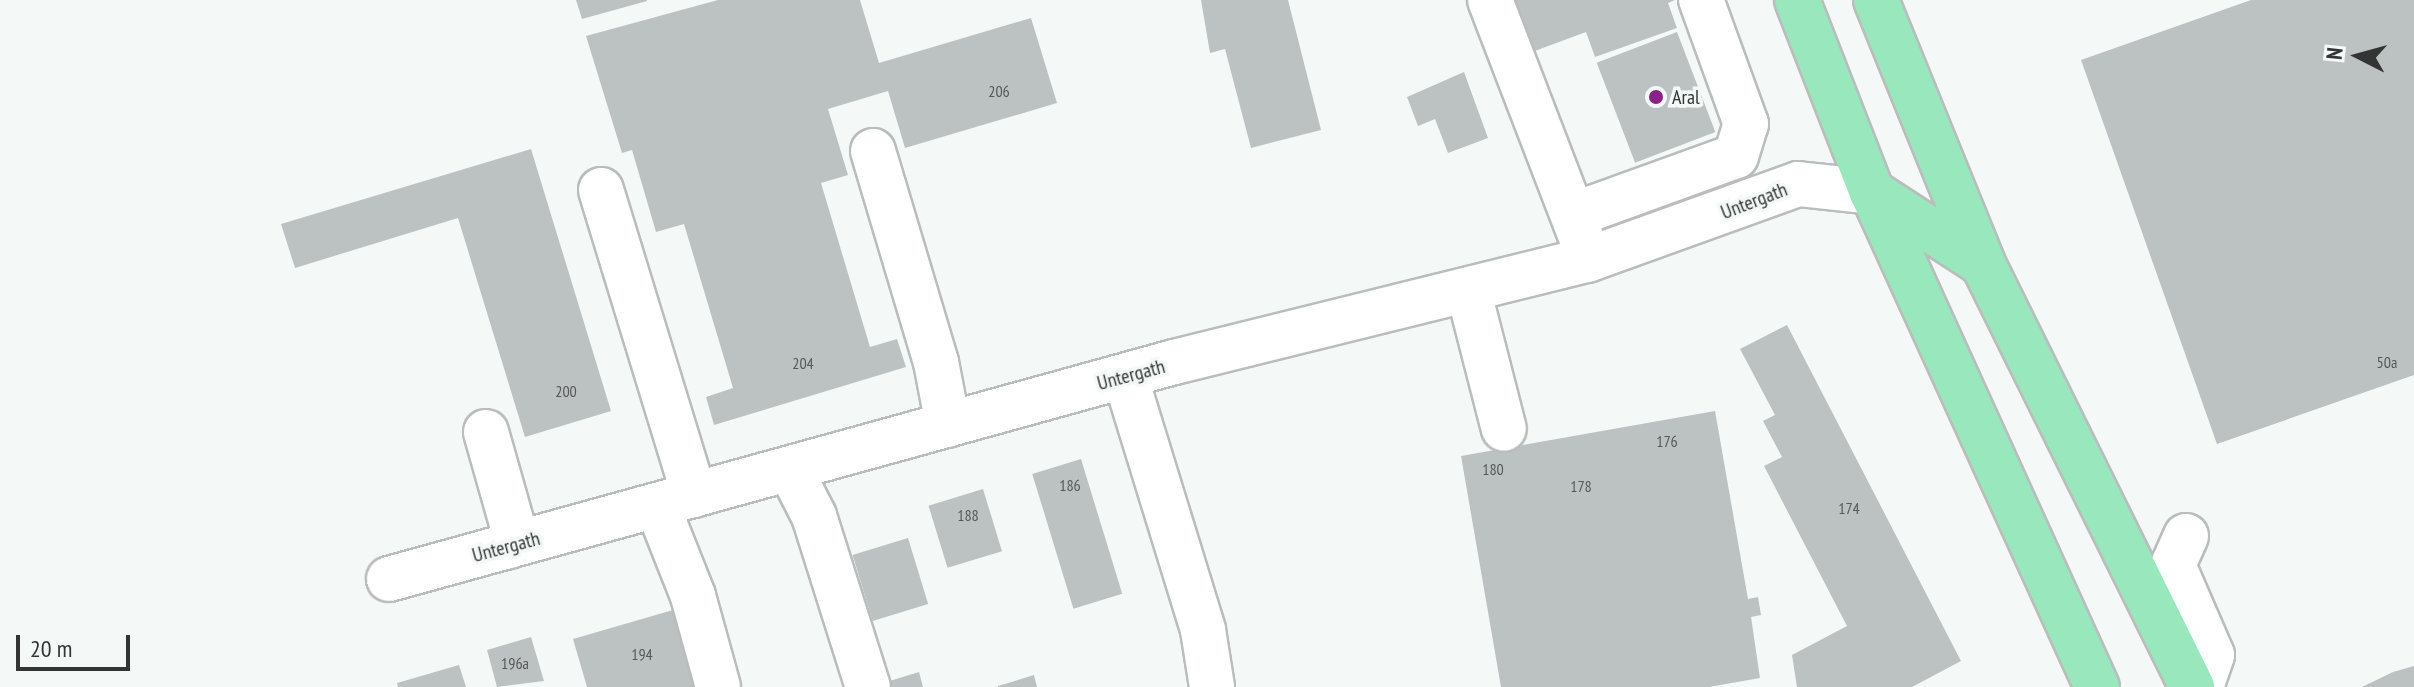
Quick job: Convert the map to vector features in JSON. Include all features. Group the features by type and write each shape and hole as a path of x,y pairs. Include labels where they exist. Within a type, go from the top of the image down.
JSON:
{"main road":[{"path":"1797,0 1872,192 2097,687"},
{"path":"1876,0 1983,264 2192,687"},
{"name":"Untergath","path":"1872,192 1983,264"}],"lane":[{"path":"1490,0 1576,214 1587,260"},
{"path":"1576,214 1736,156 1746,124 1701,0"},
{"path":"873,151 936,362 948,425"},
{"name":"Untergath","path":"389,579 1125,376 1469,293 1587,260 1798,184 1872,192"},
{"path":"601,190 676,500 693,596 718,687"},
{"path":"1469,293 1504,429"},
{"path":"1125,376 1203,630 1212,687"},
{"path":"486,432 514,531 509,546"},
{"path":"790,469 814,516 868,687"},
{"path":"2186,536 2173,565 2212,655 2201,687"}],"building":[{"path":"576,0 647,0 647,1 582,19"},
{"path":"718,0 860,0 879,63 1031,18 1057,103 905,148 888,91 828,109 848,175 821,183 870,347 897,339 906,367 714,425 706,397 733,388 684,224 656,232 632,150 622,153 586,36"},
{"path":"1201,0 1288,0 1321,130 1251,148 1225,49 1210,53"},
{"path":"1503,0 1675,0 1668,3 1677,28 1595,57 1586,32 1521,56"},
{"path":"2251,0 2414,0 2414,375 2217,444 2081,60"},
{"name":"Aral","path":"1677,32 1715,132 1635,163 1597,63"},
{"path":"1464,72 1488,138 1448,153 1435,119 1418,126 1407,97"},
{"path":"531,149 611,411 525,437 458,218 295,268 281,224"},
{"path":"1787,325 1961,661 1912,687 1797,687 1792,655 1847,626 1764,466 1782,457 1763,421 1775,415 1740,349"},
{"path":"1715,411 1748,599 1758,597 1761,615 1751,617 1760,678 1709,687 1501,687 1461,456"},
{"path":"1081,459 1122,594 1073,609 1032,474"},
{"path":"983,489 1002,551 947,568 928,506"},
{"path":"908,538 928,604 873,621 853,555"},
{"path":"673,610 695,687 587,687 573,639"},
{"path":"531,637 544,681 497,687 487,650"},
{"path":"459,665 466,687 398,687 397,683"},
{"path":"2414,666 2414,687 2362,687 2393,672"},
{"path":"919,672 923,687 884,687 883,683"},
{"path":"1034,675 1037,687 998,687 998,686"}],"place":[{"name":"Aral","path":"1656,97"}]}
